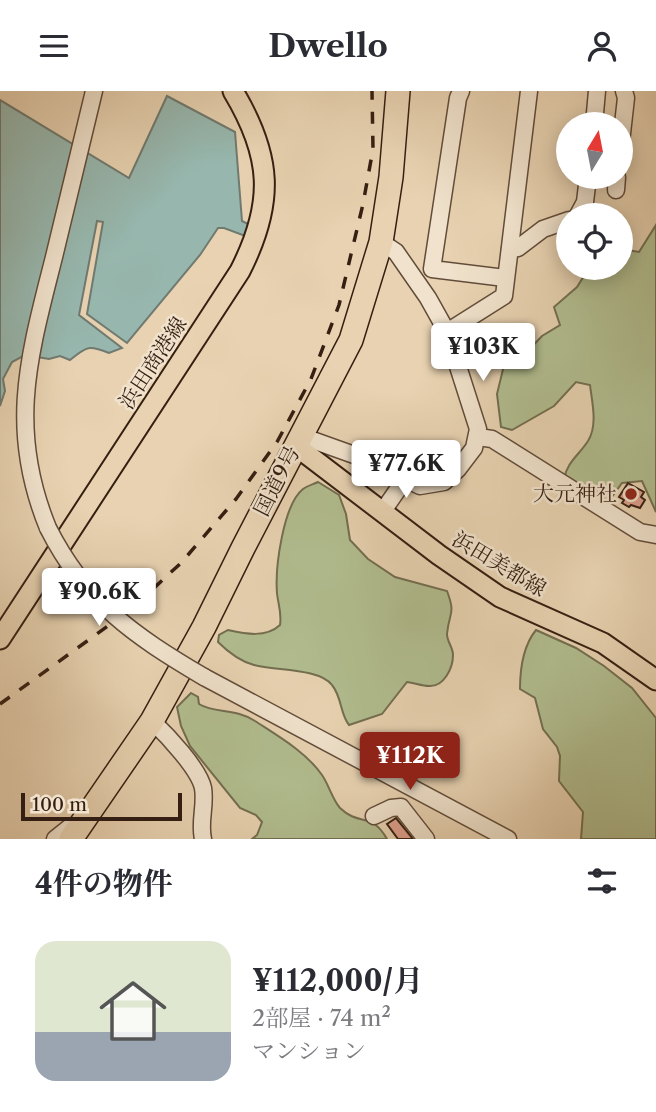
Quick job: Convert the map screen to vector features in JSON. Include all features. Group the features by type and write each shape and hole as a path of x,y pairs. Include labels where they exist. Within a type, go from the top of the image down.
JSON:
{"highway":[{"name":"国道9号","path":"76,833 152,721 204,627 351,339 381,241 391,177 398,91"}],"main road":[{"name":"浜田商港線","path":"0,639 240,271 254,243 262,207 262,160 255,131 233,91"},
{"name":"浜田美都線","path":"298,441 439,555 500,597 603,643 656,680"}],"street":[{"path":"94,91 29,359 24,414 25,443 38,505 48,528 80,581 102,606 153,647 204,677 508,839"},
{"path":"461,91 432,269 506,278"},
{"path":"447,332 504,296 529,91"},
{"path":"595,112 597,91"},
{"path":"624,91 624,112"},
{"path":"510,249 518,248 543,229 556,224"},
{"path":"298,441 357,456 420,486 444,482 470,455 478,437 478,429 447,332 396,251 381,241"},
{"path":"478,437 492,439 640,531 656,535"},
{"path":"383,511 405,479"},
{"path":"152,721 198,776 203,790 200,824 203,839"},
{"path":"374,816 391,808 401,807 426,839"},
{"path":"55,839 70,827 76,833"}],"green space":[{"path":"656,225 656,512 642,481 622,483 606,505 564,479 593,428 590,385 576,382 554,406 512,430 501,427 497,394 505,361 525,354 542,336 560,325 554,307 581,280 633,280 633,251 639,252"},
{"path":"318,482 339,495 346,514 350,540 368,559 395,577 447,591 451,605 447,634 453,660 443,680 429,686 407,682 382,714 349,725 335,690 326,680 307,673 249,663 234,656 218,642 219,635 228,630 249,634 262,633 280,625 277,568 285,522 296,497 303,489"},
{"path":"536,630 576,648 604,666 632,688 656,718 656,839 581,839 583,812 559,781 560,756 557,747 543,729 535,698 520,689 523,658"},
{"path":"191,693 198,697 199,704 248,717 291,745 322,775 340,808 347,814 376,825 387,839 252,839 257,835 262,822 256,815 240,808 190,746 181,726 177,707"}],"water":[{"path":"167,96 235,132 242,221 252,226 248,237 218,228 200,255 127,343 87,314 103,222 97,221 79,315 122,348 109,353 88,348 70,360 60,356 49,359 25,355 12,362 3,379 5,391 0,406 0,100 129,178"}],"building":[{"name":"大元神社","path":"628,483 644,492 641,497 645,500 640,508 631,505 629,507 622,503 624,500 619,497"},
{"path":"396,818 413,839 398,839 387,824"}],"railway":[{"path":"0,704 130,610 181,563 236,499 277,442 311,379 339,305 373,149 372,91"}],"place":[{"name":"大元神社","path":"631,494"}]}
